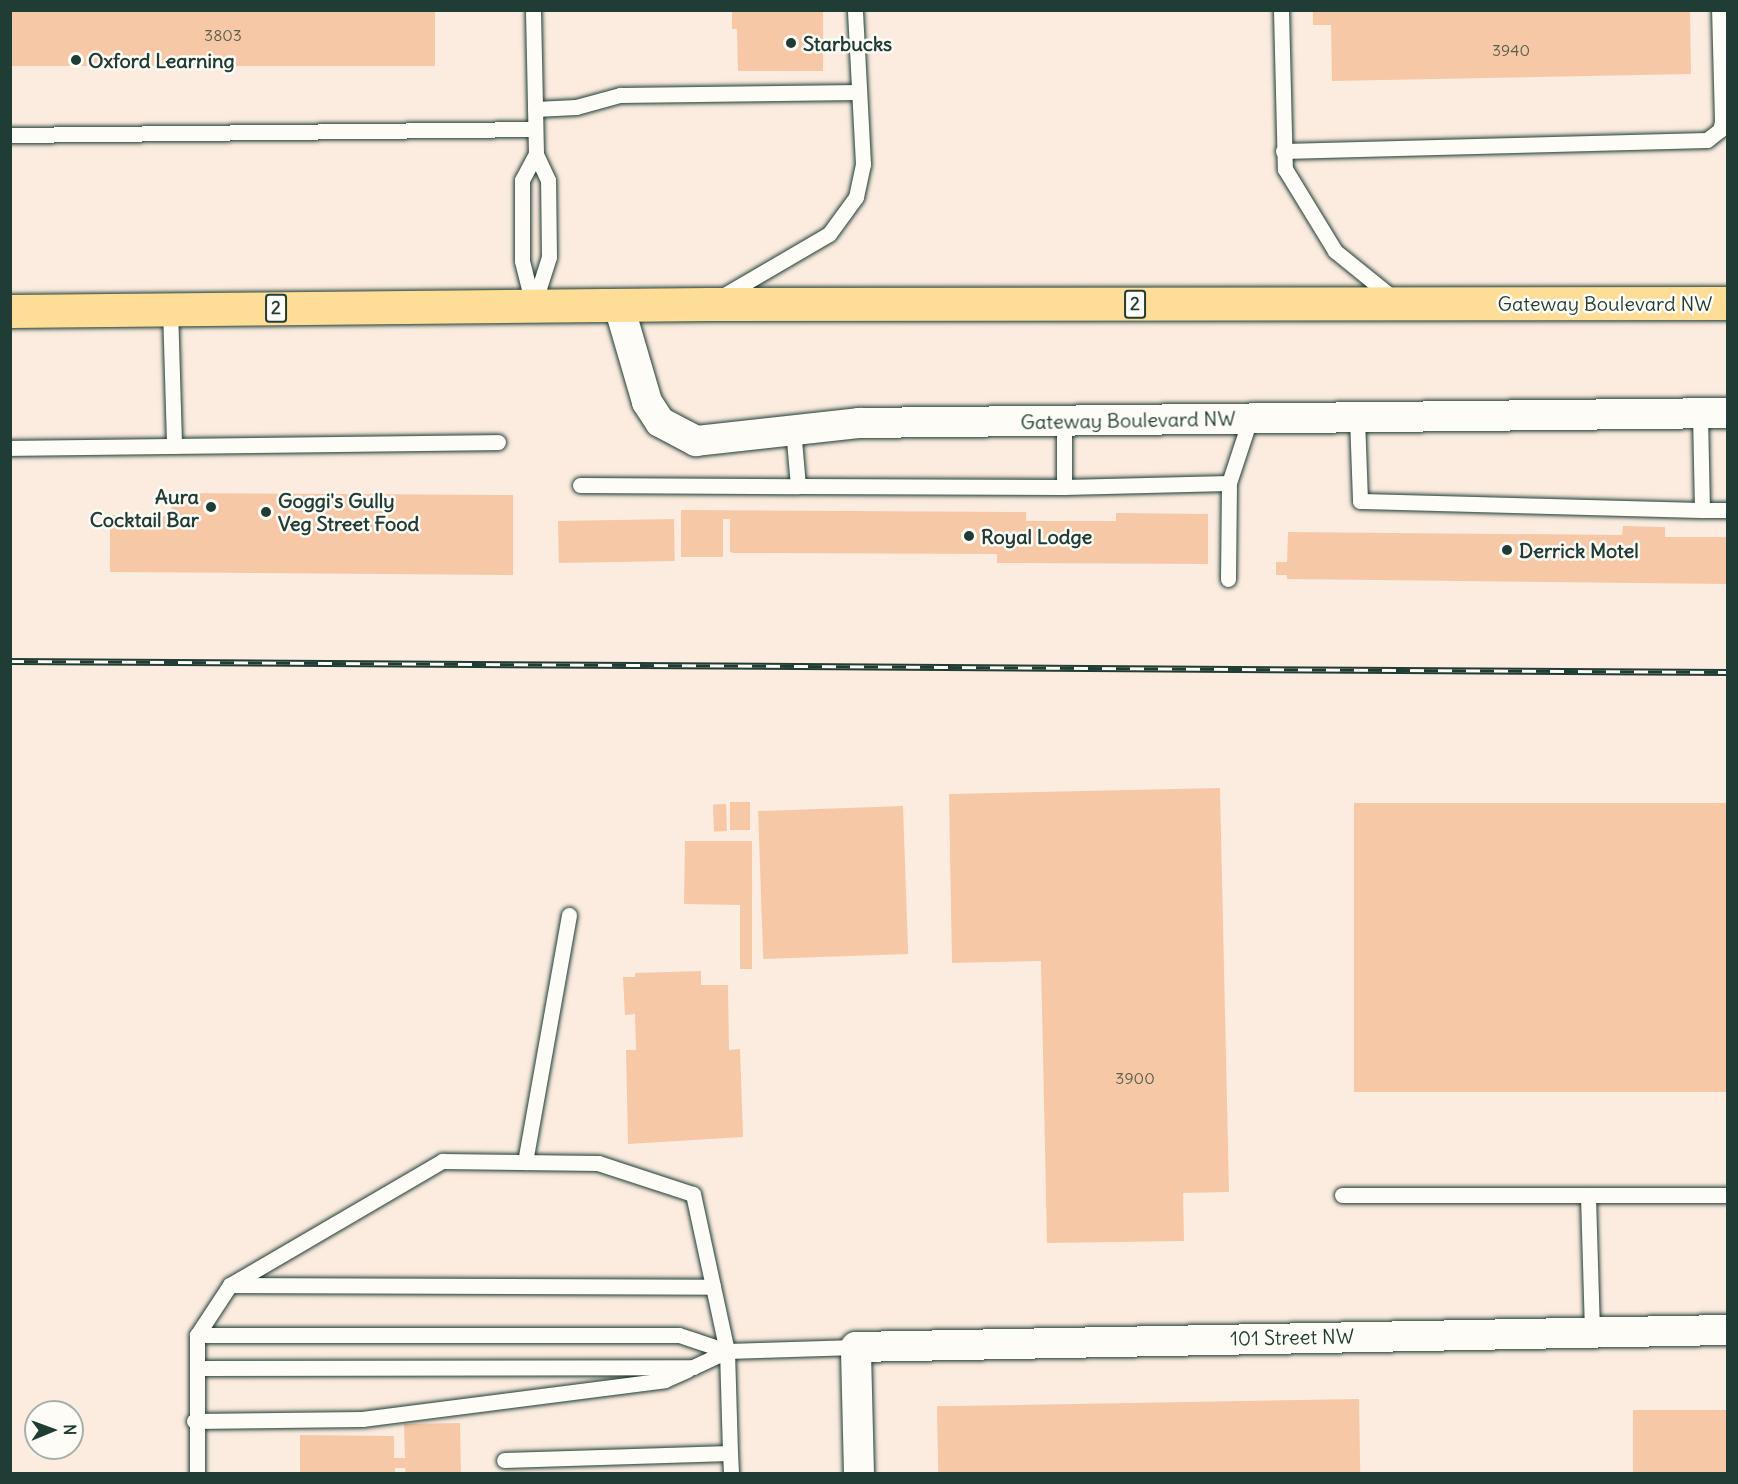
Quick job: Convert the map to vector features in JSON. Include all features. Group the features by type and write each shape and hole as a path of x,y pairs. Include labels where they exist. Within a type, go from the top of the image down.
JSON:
{"highway":[{"name":"Gateway Boulevard NW","path":"538,307 709,304 1728,303"},
{"name":"2","path":"10,311 538,307"}],"street":[{"name":"Gateway Boulevard NW","path":"619,306 637,374 660,422 696,441 793,428 859,423 1714,413"},
{"name":"101 Street NW","path":"856,1347 1728,1330"},
{"path":"856,1347 859,1473"}],"lane":[{"path":"533,10 536,154 548,180 549,257 538,307"},
{"path":"709,304 811,247 846,217 856,197 863,164 855,70 855,10"},
{"path":"1281,10 1285,169 1335,251 1400,303"},
{"path":"1283,151 1707,140 1720,130 1722,121 1719,10"},
{"path":"535,109 576,107 621,95 858,92"},
{"path":"10,135 536,129"},
{"path":"536,154 522,180 522,261 538,307"},
{"path":"170,308 174,446"},
{"path":"1702,510 1714,413"},
{"path":"1357,418 1360,501 1728,510"},
{"path":"1228,579 1229,483 1250,419"},
{"path":"1064,421 1064,487"},
{"path":"793,428 798,486"},
{"path":"10,448 498,442"},
{"path":"580,485 1064,487 1229,483"},
{"path":"525,1162 569,915"},
{"path":"197,1473 194,1421 198,1368 197,1335 230,1285 442,1161 598,1163 693,1194 727,1351 731,1473"},
{"path":"1342,1195 1728,1195"},
{"path":"1588,1195 1592,1331"},
{"path":"230,1285 713,1287"},
{"path":"197,1335 679,1335 727,1351 856,1347"},
{"path":"194,1421 362,1419 665,1380 727,1351"},
{"path":"198,1368 693,1367"},
{"path":"504,1460 730,1453"}],"building":[{"path":"10,10 435,10 435,66 10,66"},
{"path":"732,10 823,10 823,71 738,71 737,29 732,29"},
{"path":"1313,10 1690,10 1691,74 1332,81 1331,25 1313,25"},
{"path":"172,493 513,495 513,575 110,572 110,515 171,516"},
{"name":"Royal Lodge","path":"681,510 1026,512 1026,521 1116,521 1116,513 1208,514 1208,564 997,563 997,554 734,553 730,552 730,519 723,519 723,557 681,557"},
{"path":"674,519 675,561 559,563 558,521"},
{"name":"Derrick Motel","path":"1623,526 1665,527 1665,537 1728,537 1728,584 1287,579 1287,575 1276,575 1276,562 1287,562 1288,532 1622,535"},
{"path":"1220,788 1229,1192 1183,1193 1184,1241 1047,1243 1041,961 952,963 949,794"},
{"path":"730,802 750,802 750,830 730,830"},
{"path":"1354,803 1728,803 1728,1092 1354,1092"},
{"path":"713,804 726,804 727,831 714,831"},
{"path":"903,806 908,954 763,959 758,811"},
{"path":"685,841 752,841 752,969 740,969 740,905 684,904"},
{"path":"701,971 701,985 728,985 729,1050 740,1049 743,1137 628,1144 626,1050 636,1050 635,1014 625,1015 623,977 635,977 635,973"},
{"path":"1359,1399 1360,1474 938,1474 937,1406"},
{"path":"1633,1410 1728,1410 1728,1474 1633,1474"},
{"path":"460,1423 461,1474 406,1474 405,1468 395,1468 395,1474 300,1474 300,1435 394,1436 394,1458 405,1458 404,1424"}],"railway":[{"path":"10,661 1728,672"}],"place":[{"name":"Starbucks","path":"791,43"},
{"name":"Oxford Learning","path":"76,60"},
{"name":"Aura Cocktail Bar","path":"211,507"},
{"name":"Goggi's Gully Veg Street Food","path":"266,512"},
{"name":"Royal Lodge","path":"969,536"},
{"name":"Derrick Motel","path":"1507,550"}]}
